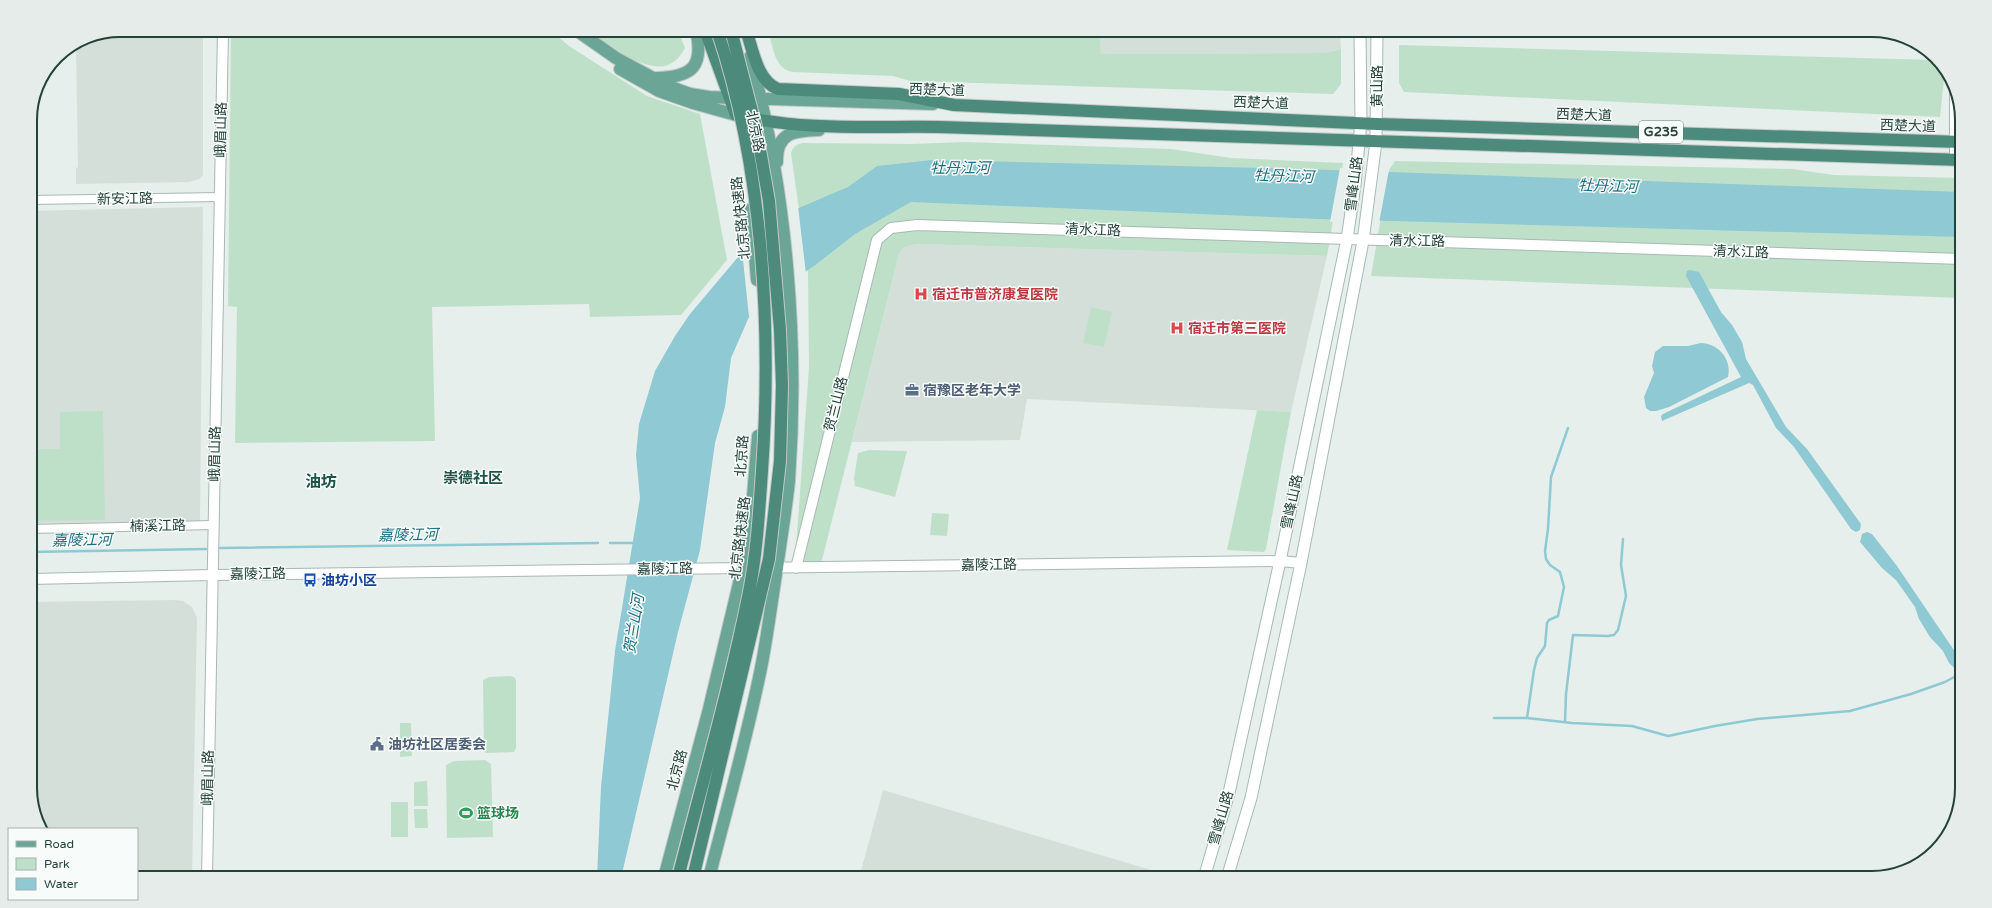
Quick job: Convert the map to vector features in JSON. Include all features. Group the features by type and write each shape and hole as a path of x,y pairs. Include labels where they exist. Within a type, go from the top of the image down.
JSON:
{"highway":[{"path":"708,37 736,115 764,122 801,125 955,127 1359,140"},
{"name":"北京路快速路","path":"680,871 749,592 758,530 765,432 766,367 761,265 752,178 745,135 719,37"},
{"name":"北京路快速路","path":"695,871 769,559 780,461 782,386 780,330 768,201 756,127 733,37"},
{"path":"748,37 763,80 778,89 899,94 954,105"},
{"name":"西楚大道","path":"954,105 1361,122 1377,124 1955,142"},
{"name":"G235","path":"1359,140 1376,142 1955,160"}],"main road":[{"path":"575,37 612,64 659,91 693,103 736,115"},
{"name":"西楚大道","path":"586,37 616,58 657,78 668,86 690,94 731,98 954,105"},
{"path":"657,78 680,76 695,67 699,58 700,47 698,37"},
{"name":"北京路","path":"715,37 731,98"},
{"name":"北京路","path":"711,871 753,704 763,655 787,497 791,428 789,293 781,216 777,183 760,98 744,37"},
{"name":"黄山路","path":"1360,37 1361,122"},
{"name":"黄山路","path":"1376,142 1377,37"},
{"name":"北京路","path":"666,871 709,709 742,568 751,520 760,419 762,367 761,313 752,234 747,166 736,115"},
{"name":"雪峰山路","path":"1206,871 1229,793 1280,561 1347,239 1357,168 1361,122"},
{"path":"777,183 777,147 781,139 791,133 807,130 955,127"},
{"name":"雪峰山路","path":"1229,871 1251,798 1301,563 1366,227 1376,142"}],"street":[{"name":"峨眉山路","path":"207,871 223,37"},
{"name":"新安江路","path":"37,200 220,198"},
{"name":"清水江路","path":"876,240 891,228 917,225 1955,259"},
{"name":"贺兰山路","path":"796,568 876,240"},
{"name":"楠溪江路","path":"37,529 213,525"},
{"name":"嘉陵江路","path":"37,579 212,574 1280,561 1301,563"}],"shaded area":[{"path":"203,37 203,175 199,179 189,182 76,184 76,168 78,167 76,50 88,43 110,38"},
{"path":"1100,37 1340,37 1341,49 1325,53 1101,54"},
{"path":"203,207 200,521 37,524 37,211"},
{"path":"917,244 1327,256 1291,412 1027,399 1020,440 852,442 899,254 903,248"},
{"path":"174,600 183,601 192,607 197,618 192,871 138,871 138,828 47,828 43,820 37,793 37,602"},
{"path":"883,790 1154,871 861,871"}],"green space":[{"path":"231,37 558,37 569,46 647,96 700,114 727,260 681,315 590,317 589,304 432,307 435,441 235,443 237,307 228,306"},
{"path":"595,37 681,37 685,48 679,58 675,61 661,66 638,62"},
{"path":"770,37 1100,37 1101,54 1325,53 1341,49 1341,84 1333,94 910,81 893,76 793,72 787,70 778,62"},
{"path":"1399,45 1929,60 1944,80 1940,117 1404,92 1399,83"},
{"path":"965,142 1171,149 1231,158 1343,163 1327,256 917,244 903,248 899,254 821,564 805,564 797,556 796,548 809,367 808,274 791,153 796,146 803,143 911,144"},
{"path":"1395,161 1792,169 1834,175 1955,178 1955,298 1371,276 1389,170"},
{"path":"1091,307 1112,312 1104,347 1083,343"},
{"path":"1257,410 1291,412 1266,549 1264,552 1227,550"},
{"path":"103,411 105,520 37,521 37,449 60,449 60,412"},
{"path":"869,450 907,451 895,497 855,486 854,478 858,453"},
{"path":"932,513 949,514 947,536 930,535"},
{"path":"489,677 514,677 516,680 516,748 514,752 487,753 484,752 483,680"},
{"path":"400,723 411,723 412,756 400,757"},
{"path":"485,760 491,764 493,837 447,838 446,765 454,761"},
{"path":"427,781 428,806 414,806 414,782"},
{"path":"391,802 408,802 408,837 391,837"},
{"path":"414,809 427,809 428,828 415,828"}],"water":[{"path":"932,160 1304,169 1955,192 1955,237 1320,219 911,202 855,234 814,266 772,294 749,317 731,358 725,407 715,443 700,550 678,632 623,871 597,871 601,787 615,651 640,498 636,455 639,424 655,371 675,336 690,314 744,250 794,210 848,187 877,166"},
{"path":"1690,270 1699,272 1721,312 1732,325 1742,342 1746,359 1786,427 1807,449 1861,524 1860,530 1856,532 1851,529 1794,447 1776,428 1753,385 1749,383 1662,421 1661,416 1663,414 1741,377 1686,276 1687,271"},
{"path":"1701,343 1719,349 1723,354 1728,364 1728,377 1669,407 1656,411 1650,411 1646,408 1644,397 1654,373 1652,366 1655,352 1663,346 1688,346"},
{"path":"1867,532 1872,534 1897,566 1955,652 1955,669 1949,663 1943,651 1930,637 1919,619 1915,607 1896,580 1882,568 1860,542 1862,534"}],"pier":[{"path":"1340,168 1389,170 1379,223 1330,222"},
{"path":"798,206 806,274 773,296 749,317 742,250"}],"waterway":[{"path":"1527,718 1537,658 1545,646 1547,623 1549,620 1558,616 1564,587 1560,572 1550,565 1546,559 1545,551 1548,529 1551,477 1568,428"},
{"path":"1565,722 1566,694 1573,635 1608,636 1614,635 1618,630 1626,596 1621,565 1623,539"},
{"name":"嘉陵江河","path":"220,548 598,543"},
{"name":"嘉陵江河","path":"610,543 636,543"},
{"name":"嘉陵江河","path":"37,552 206,549"},
{"path":"1494,718 1527,718 1572,723 1632,726 1668,736 1757,719 1850,711 1911,694 1945,682 1955,677"}],"place":[{"name":"宿迁市普济康复医院","path":"921,294"},
{"name":"宿迁市第三医院","path":"1177,328"},
{"name":"宿豫区老年大学","path":"912,390"},
{"name":"油坊小区","path":"310,580"},
{"name":"油坊社区居委会","path":"377,744"},
{"name":"篮球场","path":"466,813"}],"district":[{"name":"崇德社区","path":"473,478"},
{"name":"油坊","path":"321,482"}],"water label":[{"name":"牡丹江河","path":"960,168"},
{"name":"牡丹江河","path":"1284,176"},
{"name":"牡丹江河","path":"1608,186"},
{"name":"贺兰山河","path":"634,624"}]}
